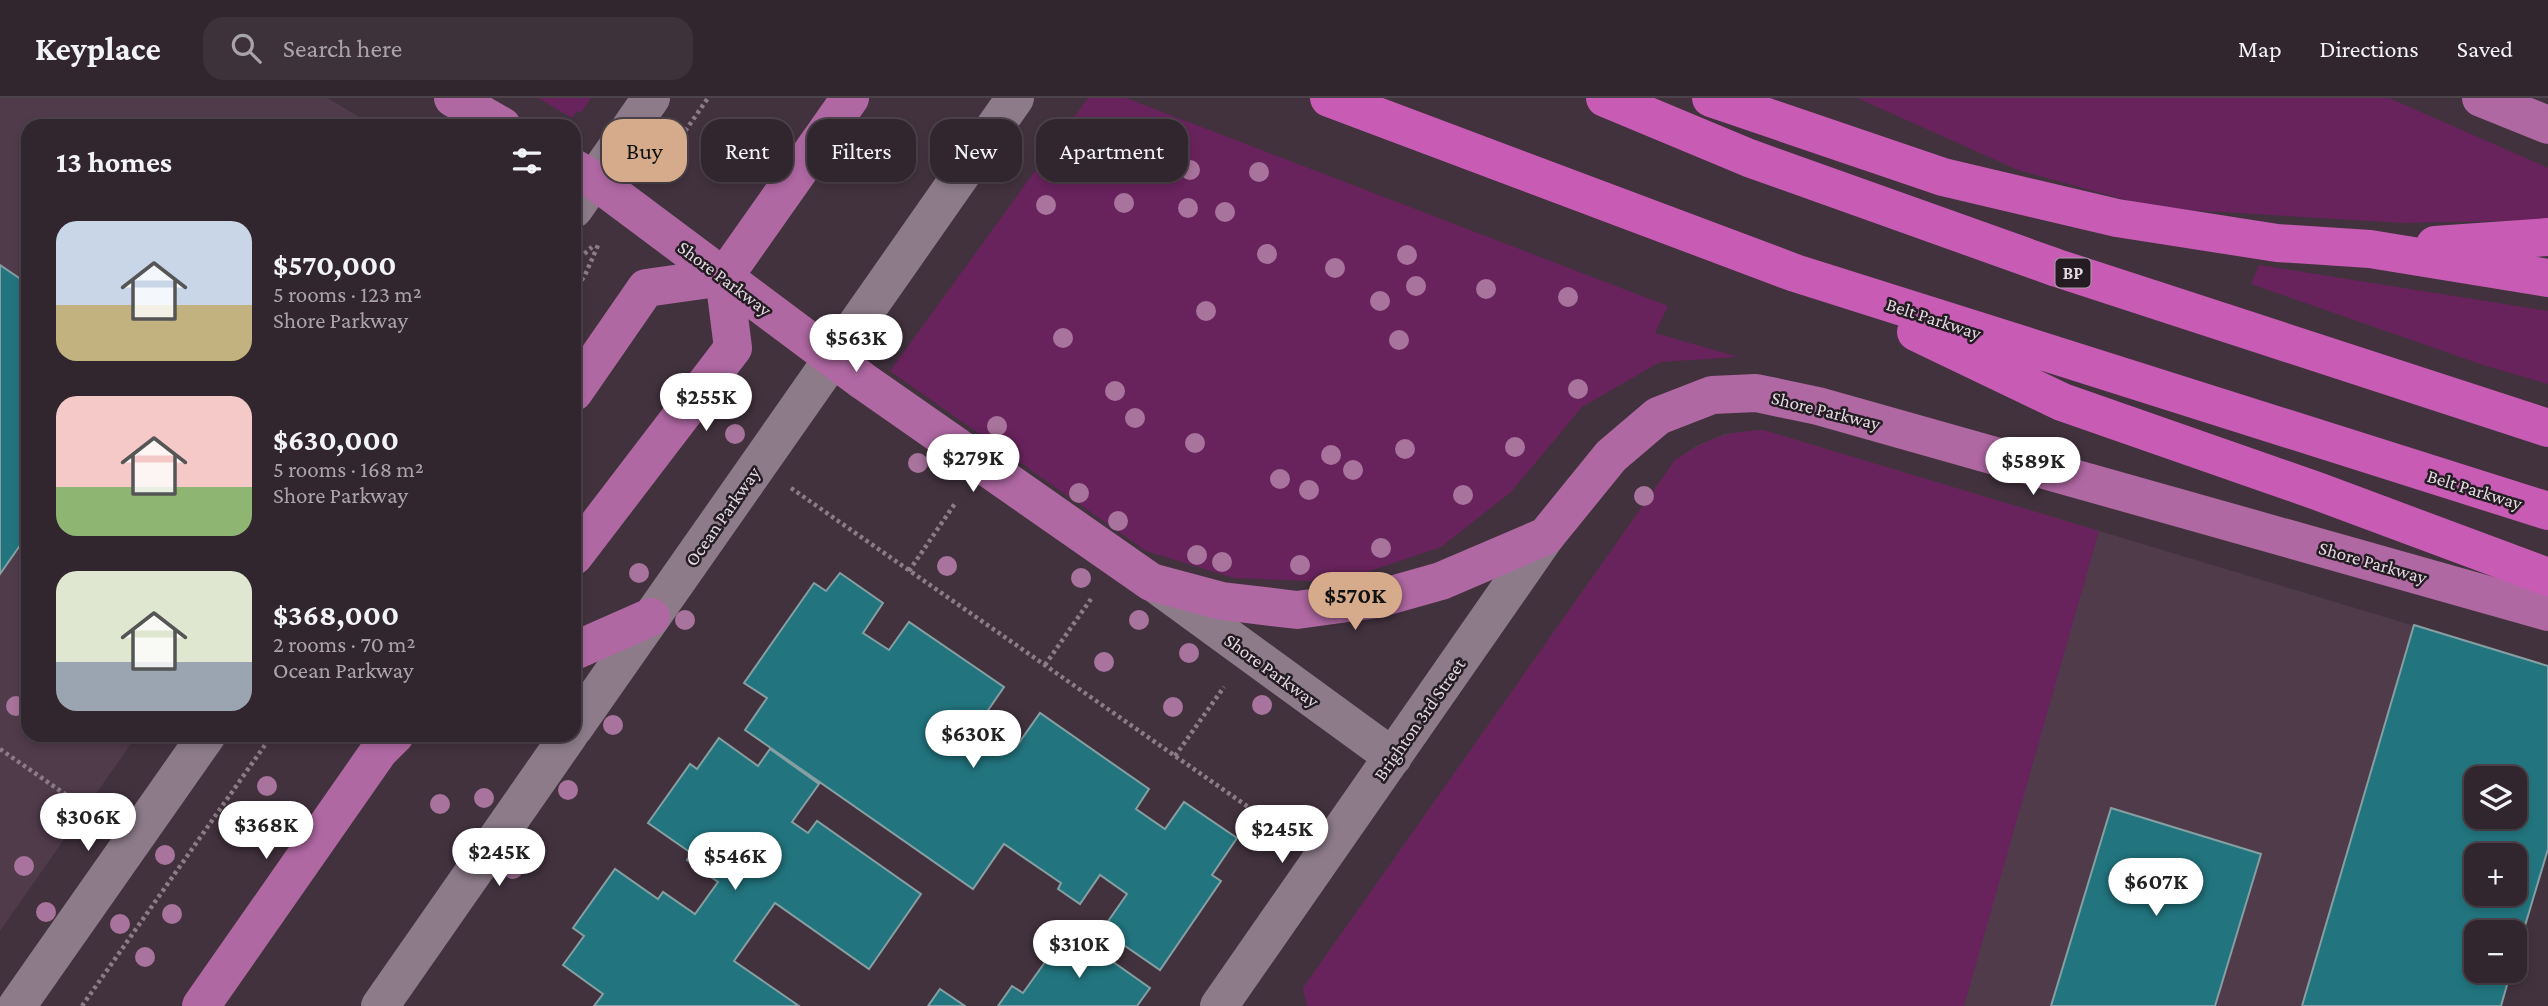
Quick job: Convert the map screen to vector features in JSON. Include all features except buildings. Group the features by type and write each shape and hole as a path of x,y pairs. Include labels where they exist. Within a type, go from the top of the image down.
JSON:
{"highway":[{"name":"Belt Parkway","path":"1329,98 1795,273 2548,511"},
{"name":"BP","path":"1605,98 1749,158 2057,268 2548,428"},
{"path":"1711,98 1943,177 2117,218 2277,243 2370,249 2548,278"},
{"path":"2370,249 2548,237"},
{"path":"1795,273 2062,402 2317,491 2548,577"}],"main road":[{"path":"453,98 490,119"},
{"path":"581,547 733,348 724,277 850,98"},
{"path":"2481,98 2548,125"},
{"name":"Shore Parkway","path":"581,186 724,277 831,357 1151,582 1222,601 1297,610 1377,599 1441,580 1546,536 1611,456 1658,416 1713,395 1756,393 1818,406 2548,612"},
{"path":"581,382 646,288 724,277"},
{"path":"581,648 651,617"},
{"path":"201,1006 385,742"}],"street":[{"path":"581,186 651,98"},
{"name":"Ocean Parkway","path":"581,718 1014,98"},
{"name":"Brighton 3rd Street","path":"1219,1006 1546,536"},
{"name":"Shore Parkway","path":"1151,582 1392,757"},
{"path":"18,1006 202,742"},
{"path":"380,1006 564,742"}],"path":[{"path":"687,128 708,98"},
{"path":"581,257 600,240 581,281"},
{"path":"790,488 1287,834"},
{"path":"909,571 956,502"},
{"path":"1045,665 1093,596"},
{"path":"1175,756 1224,687"},
{"path":"82,1006 267,742"},
{"path":"0,749 95,815"}],"shaded area":[{"path":"0,98 327,98 363,119 21,119 21,742 132,742 0,931"},
{"path":"538,98 591,98 581,113 577,111 572,118"},
{"path":"1088,98 1126,98 1181,119 1073,119"},
{"path":"1857,98 2389,98 2548,168 2548,220 2403,223 2155,208 2018,170"},
{"path":"1188,122 1668,306 1655,333 1738,357 1660,362 1582,407 1511,492 1441,547 1338,582 1234,578 1146,551 890,371 1036,170 1036,182 1188,182"},
{"path":"2259,265 2548,311 2548,384 2486,366 2251,284"},
{"path":"1763,430 2548,666 2548,849 2527,920 2464,920 2464,983 2508,983 2501,1006 1307,1006 1303,988 1675,460 1698,445 1725,434"},
{"path":"1763,430 2099,531 1964,1006 1307,1006 1303,988 1675,460 1716,438 1738,432"}]}
